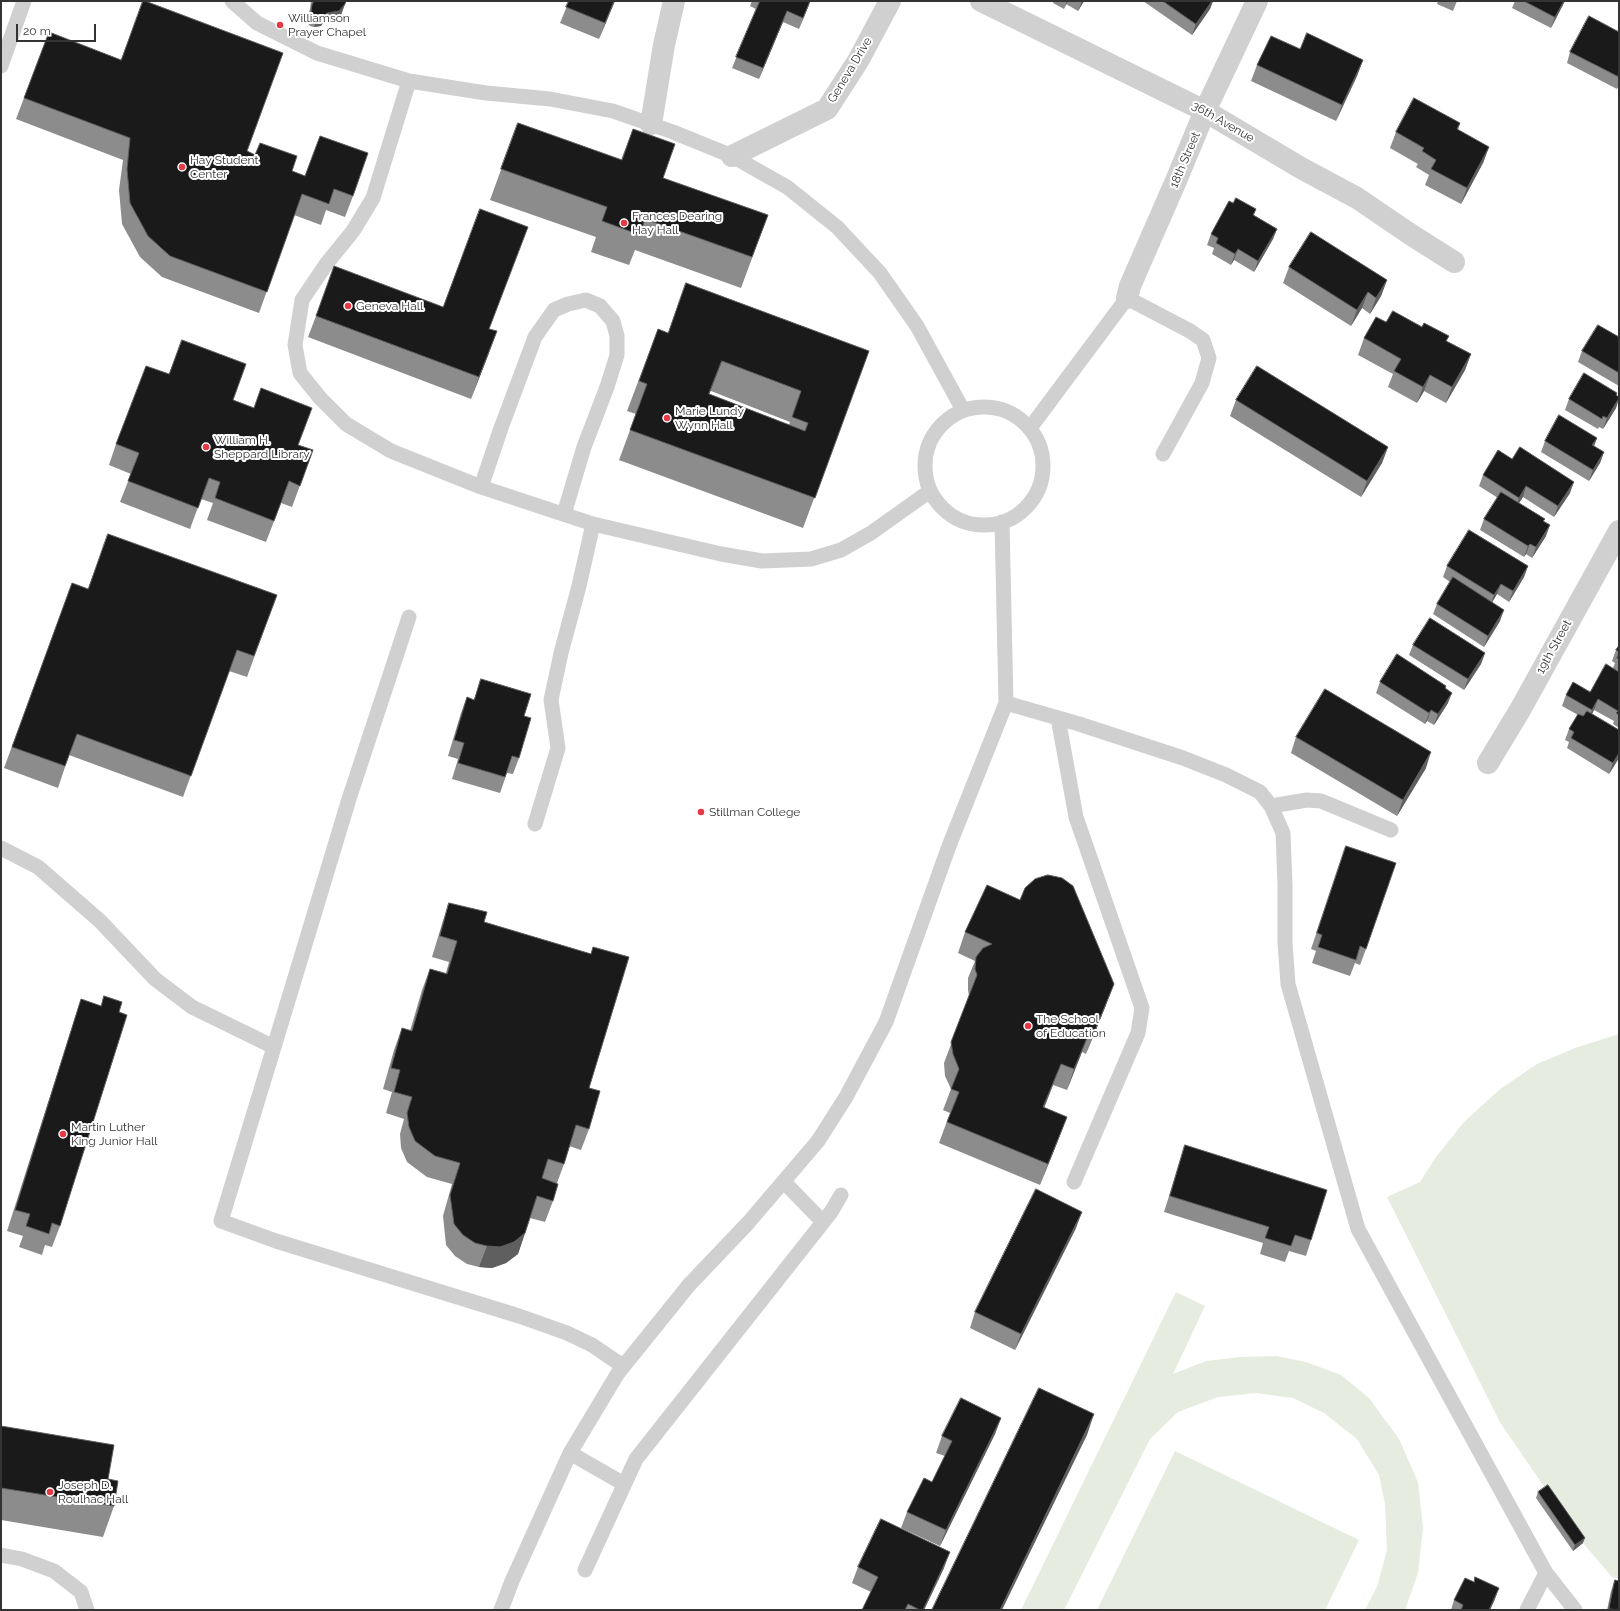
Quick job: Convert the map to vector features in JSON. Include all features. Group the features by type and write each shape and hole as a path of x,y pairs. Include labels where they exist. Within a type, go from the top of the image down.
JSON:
{"street":[{"path":"651,124 664,45 674,1"},
{"name":"Geneva Drive","path":"732,156 826,109 858,62 890,1"},
{"name":"36th Avenue","path":"981,1 1206,111 1301,168 1357,198 1454,262"},
{"name":"18th Street","path":"1127,298 1130,286 1206,111 1257,1"},
{"name":"19th Street","path":"1488,763 1520,710 1619,531"}],"lane":[{"path":"1,66 24,1"},
{"path":"232,1 257,23 317,53 409,81 486,93 550,99 613,111 651,124 732,156 788,187 838,227 880,273 918,326 963,410"},
{"path":"409,81 373,198 353,232 327,263 302,300 295,345 300,373 320,398 346,424 391,451 481,487 593,524 721,554 762,561 810,559 841,550 871,533 930,491"},
{"path":"1030,428 1127,298 1190,331 1203,340 1209,358 1202,383 1163,454"},
{"path":"481,487 535,337 554,310 568,304 586,300 600,306 613,321 617,336 616,355 607,387 584,447 564,514"},
{"path":"980,407 999,408 1016,416 1030,428 1039,445 1043,463 1041,482 1032,500 1019,513 1002,522 985,525 963,521 953,516 940,506 930,491 925,473 926,453 933,435 946,420 963,410 980,407"},
{"path":"501,1610 512,1581 570,1453 618,1373 689,1285 748,1223 803,1159 822,1134 846,1097 886,1022 895,1001 949,846 1006,703 1002,522"},
{"path":"535,824 558,748 551,700 593,524"},
{"path":"409,617 350,798 221,1221 276,1241 519,1316 586,1342 623,1366"},
{"path":"1006,703 1177,756 1219,772 1260,792 1271,806 1283,833 1285,943 1288,984 1358,1229 1546,1573 1575,1610"},
{"path":"1058,718 1076,818 1142,1008 1138,1033 1074,1182"},
{"path":"1271,806 1307,800 1321,801 1391,830"},
{"path":"1,848 38,867 100,921 155,979 192,1007 274,1047"},
{"path":"784,1182 823,1222"},
{"path":"585,1570 636,1459 831,1212 841,1195"},
{"path":"570,1453 624,1484"},
{"path":"1,1555 22,1559 54,1572 81,1592 87,1610"},
{"path":"1527,1610 1546,1573"}],"shaded area":[{"path":"1619,1034 1619,1579 1612,1577 1583,1543 1501,1424 1387,1197 1420,1182 1436,1157 1464,1122 1499,1090 1537,1064 1575,1048"},
{"path":"1176,1292 1205,1306 1173,1374 1206,1361 1240,1357 1276,1356 1306,1362 1341,1375 1369,1398 1399,1439 1418,1482 1423,1528 1418,1573 1405,1610 1365,1610 1377,1587 1387,1550 1385,1504 1379,1475 1357,1439 1324,1413 1293,1398 1256,1393 1218,1397 1178,1412 1150,1439 1064,1610 1021,1610"},
{"path":"1175,1451 1359,1540 1325,1610 1097,1610"}],"building":[{"name":"Hay Student Center","path":"143,1 283,53 247,151 255,155 260,143 297,156 292,171 305,176 320,136 368,153 353,196 334,189 329,204 302,194 267,292 170,256 148,236 130,203 127,169 130,138 24,98 49,32 121,60"},
{"path":"314,1 346,1 339,11 314,16 311,11"},
{"path":"569,1 614,1 605,23 566,7"},
{"path":"760,1 810,1 803,18 787,11 763,68 736,57"},
{"path":"1163,1 1212,1 1196,24"},
{"path":"1524,1 1564,1 1555,17"},
{"path":"1589,16 1619,32 1619,77 1570,52"},
{"path":"1307,33 1363,60 1342,105 1257,65 1271,36 1300,49"},
{"path":"1414,98 1460,123 1457,129 1489,147 1467,188 1431,169 1436,160 1422,151 1424,148 1396,132"},
{"path":"518,123 622,160 633,129 675,144 663,178 768,215 752,257 645,219 640,235 602,221 607,207 501,169"},
{"path":"1236,198 1256,209 1253,215 1277,229 1258,261 1238,249 1235,254 1216,243 1218,238 1211,234 1229,201 1233,203"},
{"name":"Geneva Hall","path":"480,209 528,227 489,329 497,331 479,377 316,316 334,266 443,307"},
{"path":"1311,232 1387,280 1376,298 1368,292 1357,310 1289,267"},
{"name":"Marie Lundy Wynn Hall","path":"686,283 869,351 815,498 630,430 647,384 639,381 658,329 668,333","holes":["722,361 801,391 792,417 808,423 805,431 709,394"]},
{"path":"1393,311 1422,327 1424,323 1449,336 1446,341 1471,354 1452,387 1430,375 1423,387 1394,371 1401,359 1364,338 1376,317 1386,322"},
{"path":"1598,325 1619,337 1619,373 1582,351"},
{"name":"William H. Sheppard Library","path":"182,340 246,364 233,400 254,408 261,388 312,408 298,445 313,450 300,486 289,481 274,521 215,498 220,482 209,478 198,508 128,481 139,453 116,444 146,366 169,374"},
{"path":"1257,366 1388,447 1367,481 1236,400"},
{"path":"1584,373 1617,393 1616,395 1619,398 1607,418 1603,416 1602,419 1569,399"},
{"path":"1559,415 1597,438 1592,445 1604,452 1593,470 1545,441"},
{"path":"1520,447 1574,482 1558,506 1526,486 1519,498 1483,475 1498,450 1512,459"},
{"path":"1501,492 1545,519 1543,521 1550,525 1536,547 1530,544 1528,546 1484,519"},
{"path":"1469,530 1528,566 1513,591 1501,584 1494,595 1447,566"},
{"path":"108,534 277,595 254,656 237,650 191,776 77,734 65,766 12,747 72,583 88,589"},
{"path":"1453,577 1504,610 1488,636 1437,604"},
{"path":"1430,618 1485,653 1468,679 1413,645"},
{"path":"1397,654 1446,686 1445,688 1452,693 1438,714 1431,710 1429,713 1380,682"},
{"path":"1606,664 1619,672 1619,715 1616,713 1618,711 1598,699 1592,710 1566,695 1573,682 1590,692"},
{"path":"481,679 531,694 524,716 531,718 519,758 512,756 505,777 458,763 464,743 454,740 467,697 474,700"},
{"path":"1325,689 1431,752 1403,800 1296,737"},
{"path":"1587,711 1619,730 1619,753 1613,763 1571,738 1574,732 1569,729 1578,714 1583,716"},
{"path":"1346,846 1396,863 1366,949 1360,946 1356,960 1318,947 1322,935 1317,933"},
{"name":"The School of Education","path":"1048,875 1062,878 1073,886 1114,984 1094,1033 1090,1031 1074,1069 1061,1064 1043,1107 1067,1117 1048,1164 947,1122 959,1092 951,1089 959,1069 953,1054 951,1042 977,975 975,969 976,957 983,948 992,944 965,932 987,885 1020,900 1025,888 1035,879"},
{"path":"449,903 487,912 484,922 591,954 593,947 629,957 589,1088 600,1091 589,1129 576,1125 564,1164 548,1159 542,1178 558,1184 553,1201 537,1196 525,1233 514,1242 500,1247 475,1243 463,1235 454,1224 450,1195 460,1163 435,1156 415,1141 409,1127 407,1113 412,1097 394,1092 400,1070 391,1068 402,1028 412,1031 430,969 447,974 457,941 440,936"},
{"name":"Martin Luther King Junior Hall","path":"104,996 122,1002 119,1012 127,1015 60,1226 52,1223 49,1234 26,1226 30,1214 15,1210 81,999 101,1006"},
{"path":"1185,1145 1327,1190 1311,1240 1295,1235 1291,1246 1265,1238 1269,1227 1170,1196"},
{"path":"1036,1189 1082,1212 1021,1334 975,1312"},
{"path":"1039,1388 1094,1414 1000,1610 932,1610"},
{"path":"961,1398 1001,1418 946,1530 907,1512 924,1478 932,1482 952,1441 942,1436"},
{"path":"1,1426 114,1445 108,1479 118,1481 114,1506 1,1488"},
{"path":"1548,1485 1585,1538 1575,1545 1538,1492"},
{"path":"881,1519 950,1552 923,1610 908,1604 905,1610 862,1610 878,1577 858,1567"},
{"path":"1475,1577 1499,1588 1489,1610 1461,1610 1463,1605 1454,1600 1465,1578 1474,1582"},
{"path":"1615,1580 1619,1581 1619,1610 1609,1609"}],"place":[{"name":"Williamson Prayer Chapel","path":"280,25"},
{"name":"Hay Student Center","path":"182,167"},
{"name":"Frances Dearing Hay Hall","path":"624,223"},
{"name":"Geneva Hall","path":"348,306"},
{"name":"Marie Lundy Wynn Hall","path":"667,418"},
{"name":"William H. Sheppard Library","path":"206,447"},
{"name":"Stillman College","path":"701,812"},
{"name":"The School of Education","path":"1028,1026"},
{"name":"Martin Luther King Junior Hall","path":"63,1134"},
{"name":"Joseph D. Roulhac Hall","path":"50,1492"}]}
